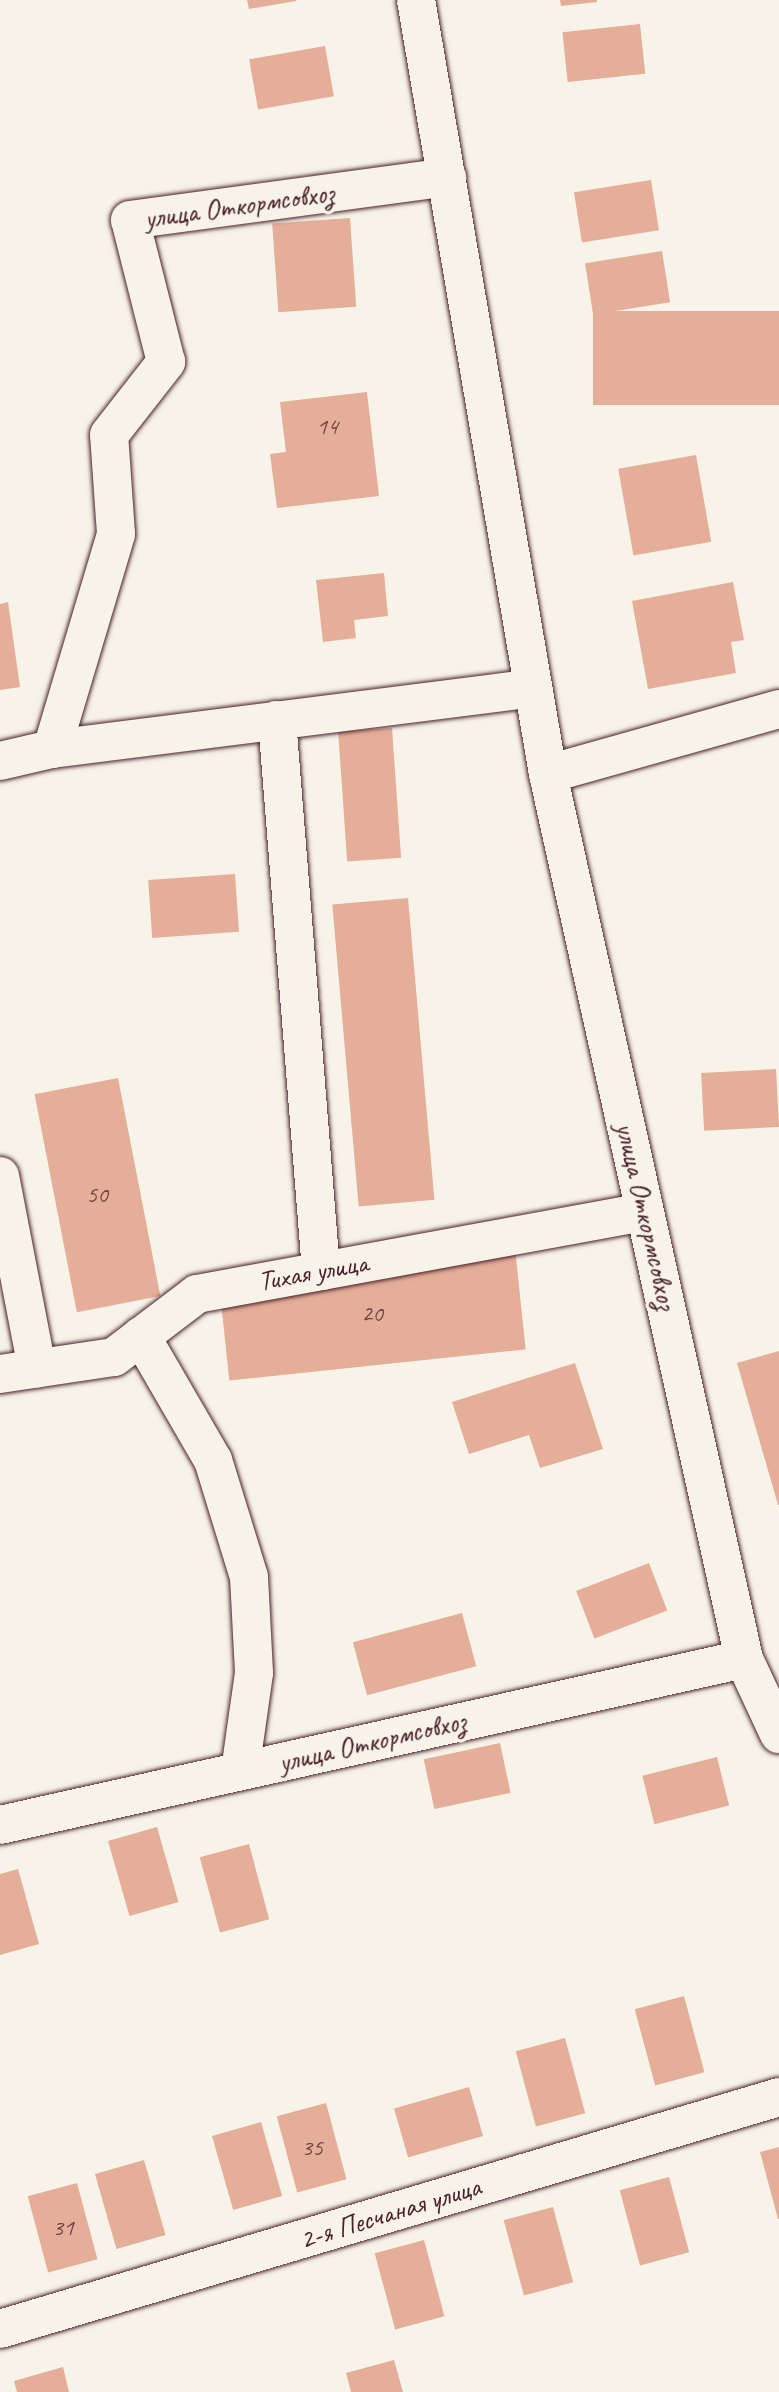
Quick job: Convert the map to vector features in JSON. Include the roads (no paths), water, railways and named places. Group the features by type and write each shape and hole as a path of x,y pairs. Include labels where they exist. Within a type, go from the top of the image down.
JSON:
{"street":[{"name":"улица Откормсовхоз","path":"416,0 548,774 744,1659 779,1734"},
{"name":"улица Откормсовхоз","path":"52,749 116,534 109,435 166,362 130,220 447,177"},
{"path":"0,761 52,749 533,688"},
{"path":"548,774 779,709"},
{"path":"277,720 321,1271"},
{"path":"0,1176 37,1368"},
{"name":"Тихая улица","path":"0,1374 114,1357 197,1294 645,1212"},
{"path":"141,1336 213,1461 249,1577 254,1673 240,1771"},
{"name":"улица Откормсовхоз","path":"0,1825 744,1659"},
{"name":"2-я Песчаная улица","path":"0,2329 779,2097"}]}
